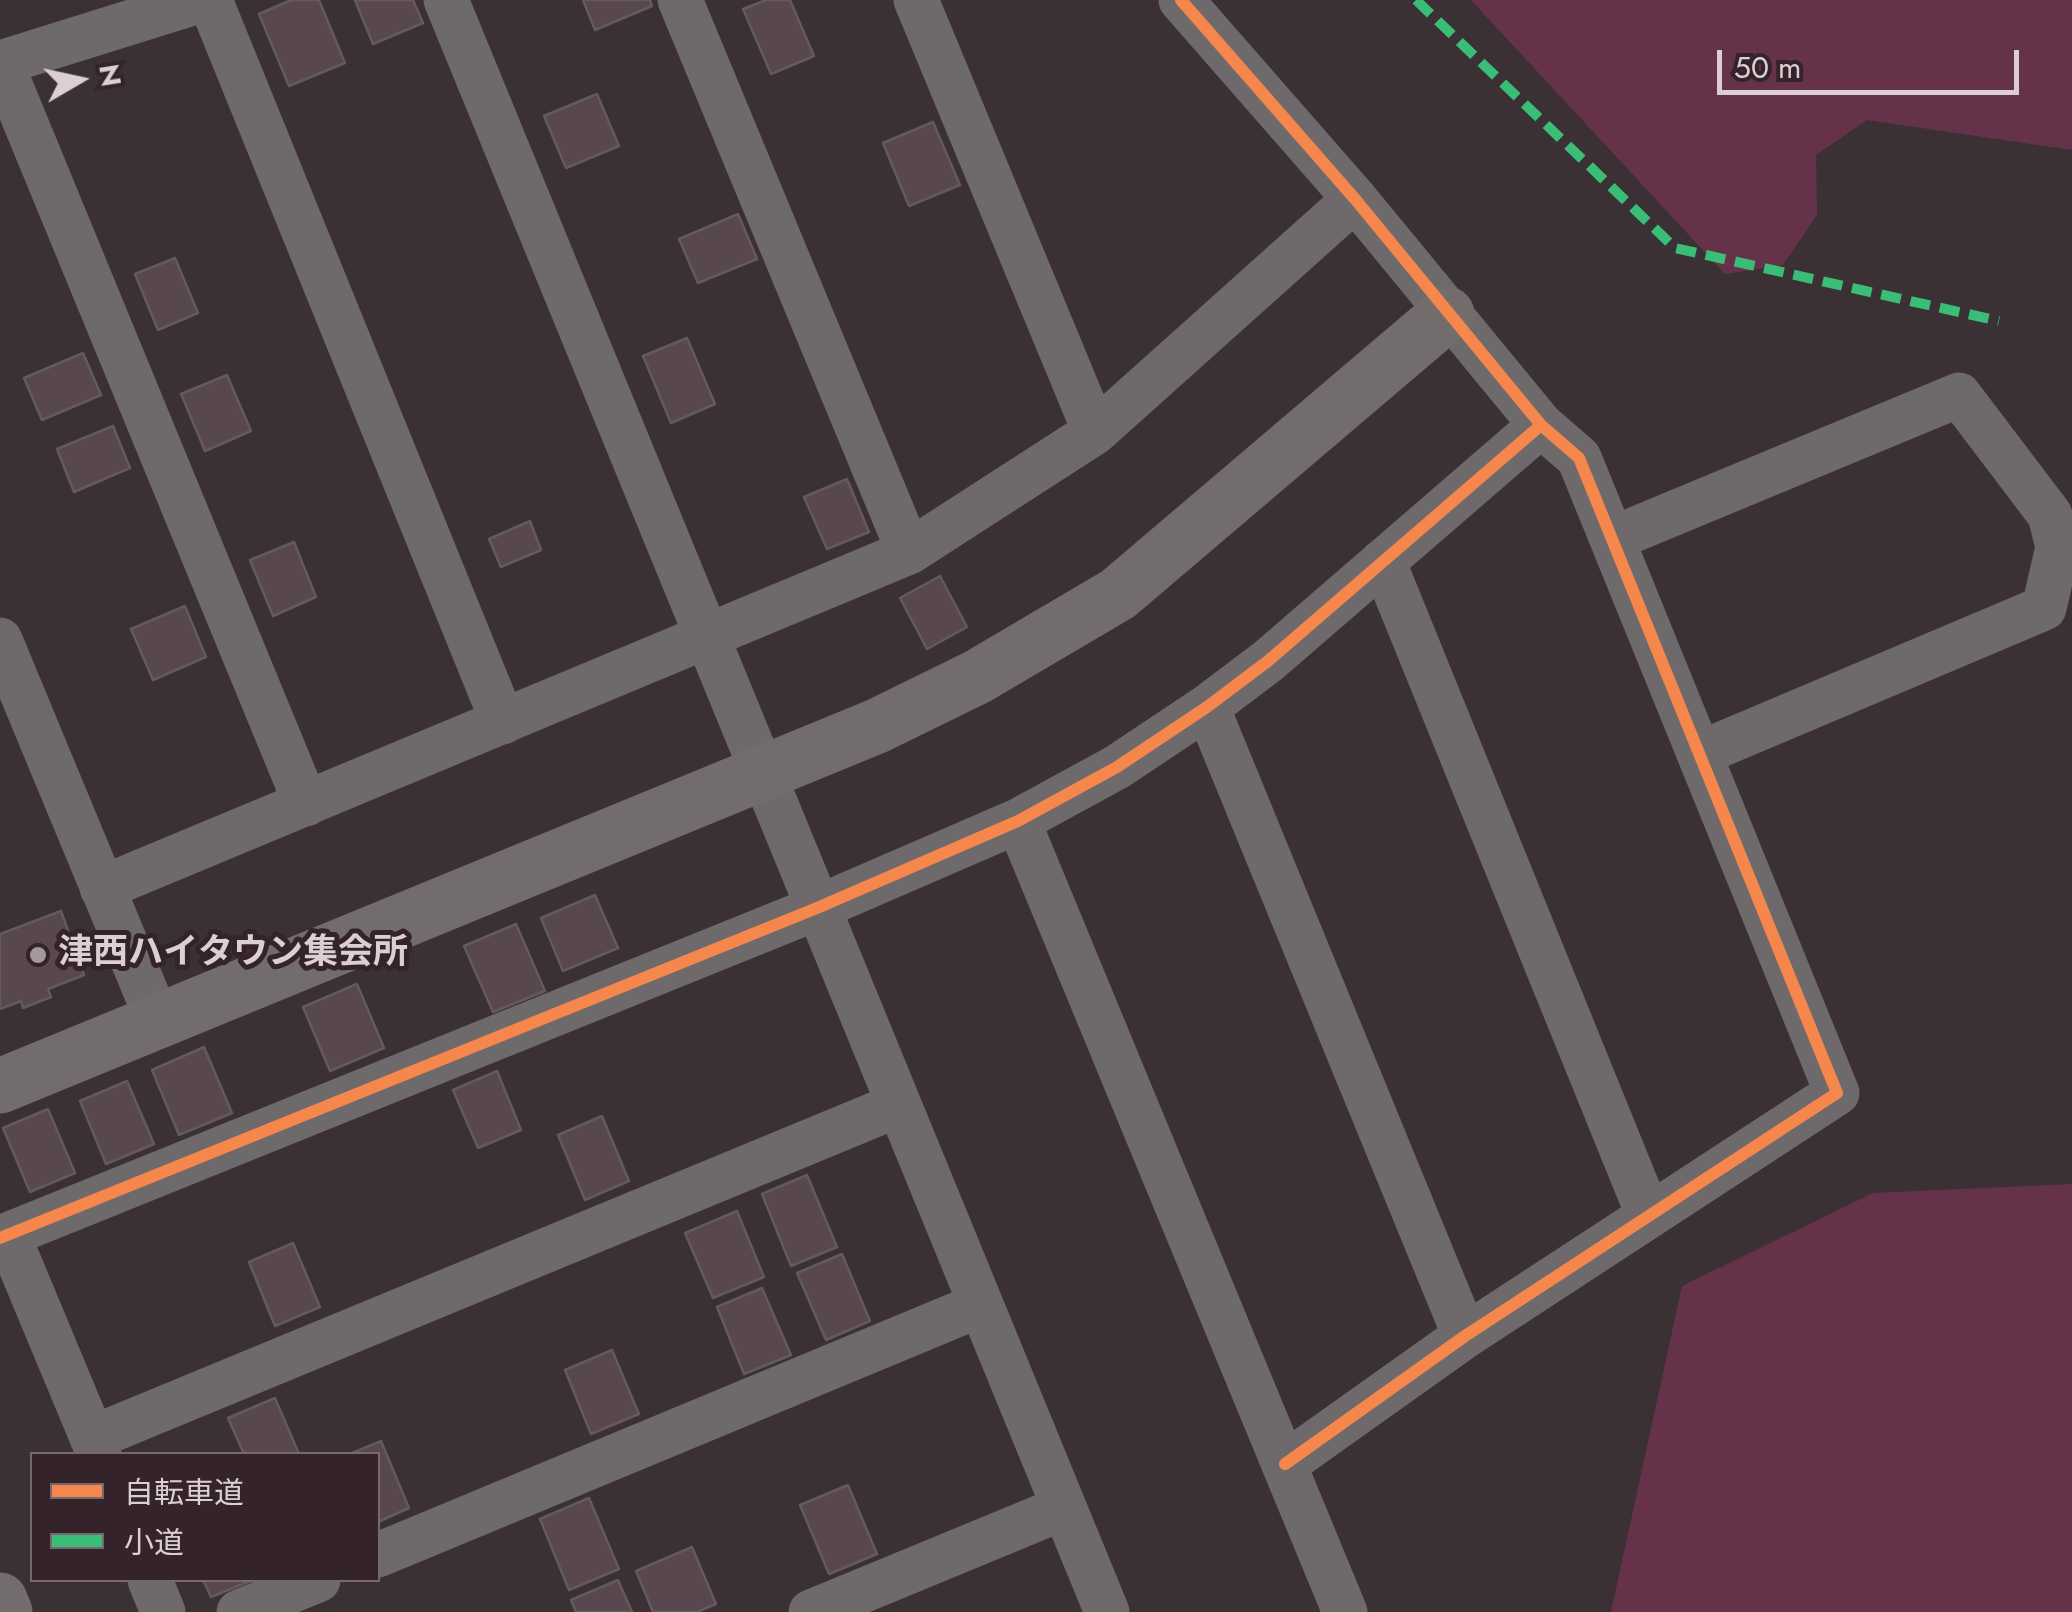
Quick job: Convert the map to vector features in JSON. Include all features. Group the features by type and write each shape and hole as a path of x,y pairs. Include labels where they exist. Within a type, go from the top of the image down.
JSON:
{"street":[{"path":"202,0 0,63 306,804"},
{"path":"210,0 503,722"},
{"path":"446,0 1107,1612"},
{"path":"680,0 909,552"},
{"path":"916,0 1095,432"},
{"path":"1181,0 1355,199 1541,425 1578,458 1614,538 1837,1093 1465,1336 1285,1464"},
{"path":"102,888 909,552 1095,432 1355,199"},
{"path":"0,1086 877,726 976,677 1118,594 1447,314"},
{"path":"1614,538 1959,395 2050,515 2058,548 2044,608 1701,753"},
{"path":"898,1105 95,1446 4,1238 817,908 1018,821 1118,768 1207,708 1541,425"},
{"path":"1383,561 1648,1214"},
{"path":"0,640 158,1020"},
{"path":"1207,708 1465,1336"},
{"path":"1018,821 1345,1612"},
{"path":"380,1554 980,1305"},
{"path":"811,1612 1063,1508"},
{"path":"151,1582 163,1612"},
{"path":"239,1612 313,1582"},
{"path":"0,1600 5,1612"}],"shaded area":[{"path":"1471,0 2072,0 2072,150 1867,120 1816,155 1817,215 1783,265 1725,274"},
{"path":"2072,1184 2072,1612 1611,1612 1682,1286 1873,1193"}],"building":[{"path":"291,0 319,0 345,63 289,86 259,14"},
{"path":"355,0 413,0 423,23 373,44"},
{"path":"583,0 650,0 652,6 595,30"},
{"path":"766,0 790,0 814,56 771,74 743,9"},
{"path":"597,94 619,146 566,168 544,116"},
{"path":"933,122 960,185 909,206 883,143"},
{"path":"738,214 757,259 698,283 679,239"},
{"path":"175,258 198,313 158,330 135,274"},
{"path":"687,338 715,404 671,423 643,356"},
{"path":"83,353 101,395 42,420 24,378"},
{"path":"227,375 251,431 205,451 181,394"},
{"path":"113,426 130,468 74,492 57,449"},
{"path":"847,479 869,532 827,549 804,497"},
{"path":"530,521 541,550 501,567 489,539"},
{"path":"294,542 316,597 273,616 250,560"},
{"path":"940,576 967,627 927,649 900,598"},
{"path":"185,606 206,657 153,680 131,629"},
{"path":"595,895 618,948 563,971 541,918"},
{"name":"津西ハイタウン集会所","path":"61,911 84,975 48,989 51,997 23,1008 21,1001 0,1009 0,934"},
{"path":"516,924 545,991 493,1012 464,946"},
{"path":"357,984 384,1048 330,1071 303,1007"},
{"path":"204,1047 232,1113 179,1135 152,1070"},
{"path":"497,1071 521,1130 478,1148 453,1090"},
{"path":"127,1081 154,1144 106,1164 80,1101"},
{"path":"48,1109 75,1173 30,1192 3,1128"},
{"path":"602,1116 629,1181 585,1200 558,1135"},
{"path":"807,1175 837,1247 791,1266 762,1194"},
{"path":"737,1211 764,1277 713,1298 685,1233"},
{"path":"293,1243 320,1307 275,1326 249,1262"},
{"path":"842,1254 870,1321 826,1340 797,1273"},
{"path":"762,1288 791,1355 744,1374 717,1307"},
{"path":"612,1350 639,1414 591,1434 565,1370"},
{"path":"275,1398 298,1452 243,1452 228,1418"},
{"path":"381,1441 409,1508 380,1521 380,1452 355,1452"},
{"path":"848,1485 877,1554 829,1574 800,1505"},
{"path":"589,1498 619,1569 569,1590 540,1519"},
{"path":"692,1547 716,1604 697,1612 653,1612 636,1571"},
{"path":"618,1580 632,1612 576,1612 571,1600"},
{"path":"204,1582 248,1582 211,1597"}],"marked path":[{"path":"1416,0 1675,248 1999,321"}],"cycle path":[{"path":"1181,0 1355,199 1541,425 1579,458 1837,1093 1465,1336 1285,1464"},
{"path":"0,1238 817,908 1018,821 1117,767 1268,661 1541,425"}],"place":[{"name":"津西ハイタウン集会所","path":"38,955"}]}
